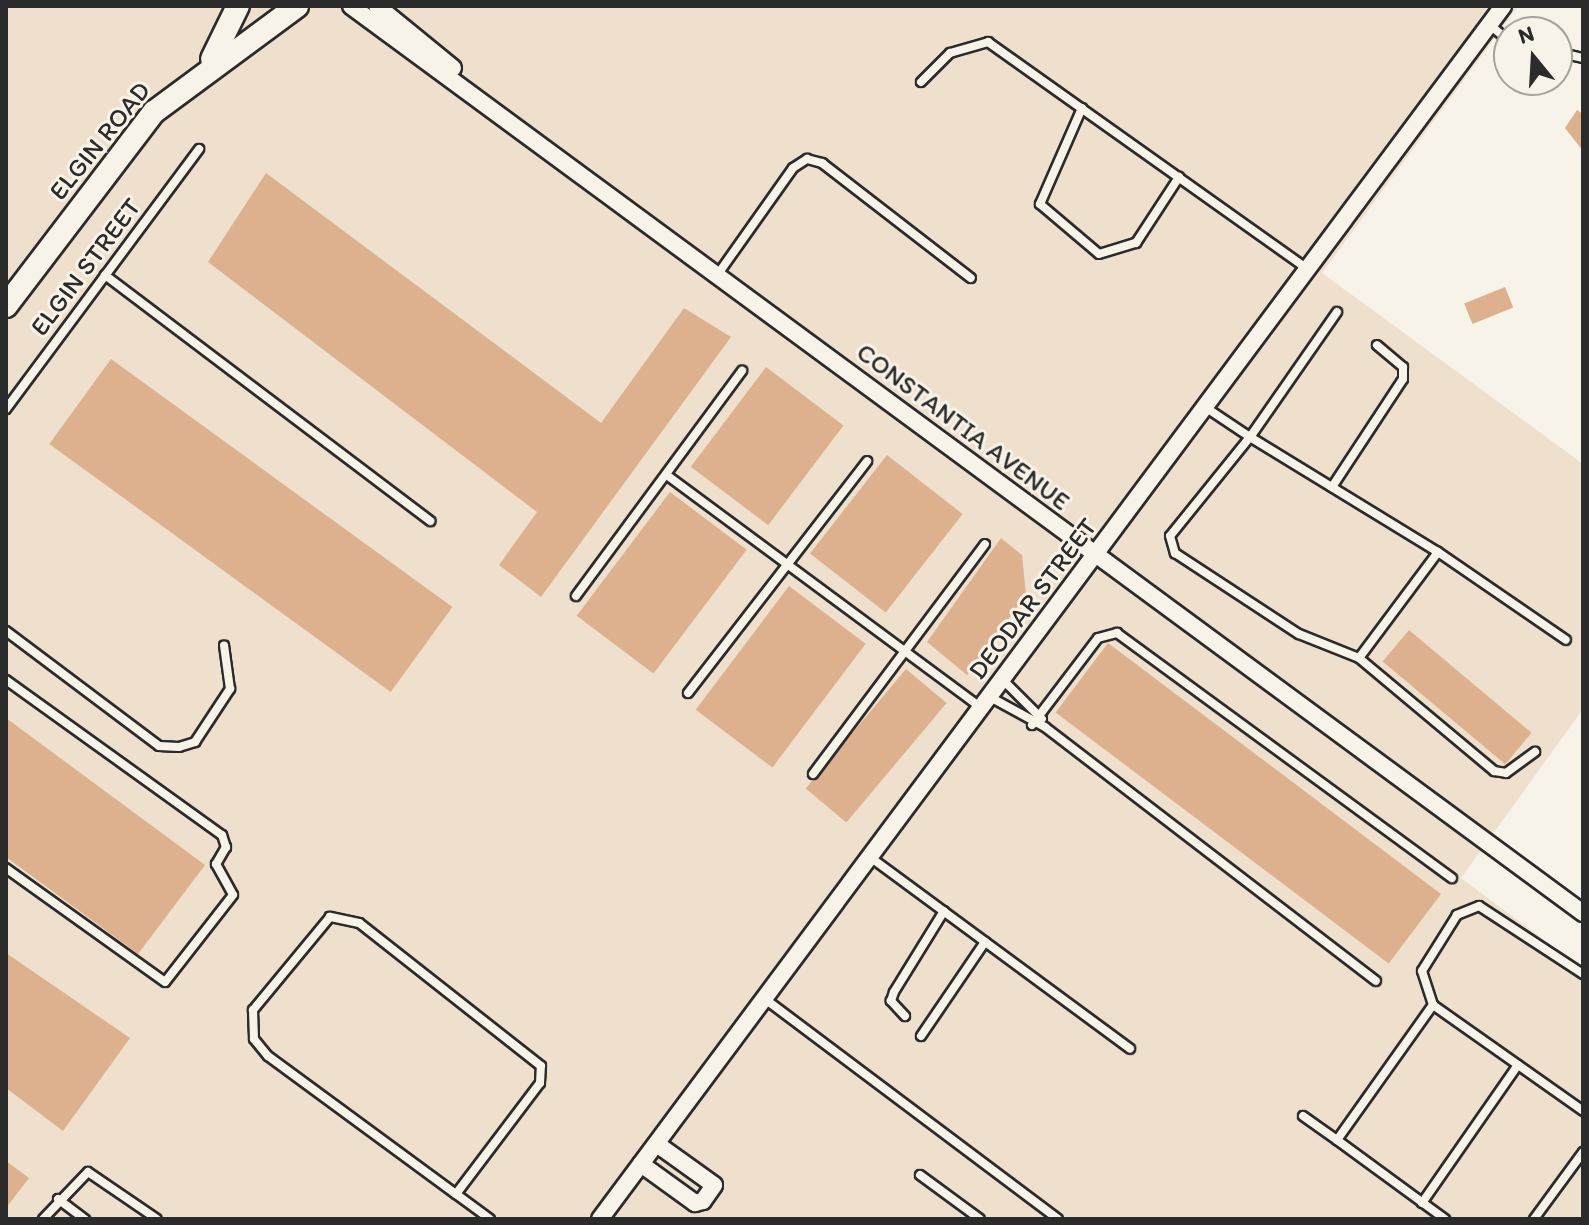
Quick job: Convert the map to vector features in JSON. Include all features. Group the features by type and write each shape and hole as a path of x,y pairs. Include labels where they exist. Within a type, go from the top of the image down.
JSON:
{"street":[{"path":"207,66 238,6"},
{"name":"ELGIN ROAD","path":"6,306 143,125 207,66 297,6"},
{"name":"CONSTANTIA AVENUE","path":"351,6 472,91 1096,556 1583,913"},
{"name":"CONSTANTIA AVENUE","path":"377,6 472,91"},
{"name":"DEODAR STREET","path":"600,1219 1503,6"},
{"path":"641,1164 695,1203 703,1201 714,1185 657,1144"}],"lane":[{"path":"1489,25 1493,28"},
{"path":"921,82 950,53 988,42 1308,269"},
{"path":"1082,108 1040,204 1099,254 1136,243 1179,177"},
{"name":"ELGIN STREET","path":"6,409 199,149"},
{"path":"718,274 793,168 807,159 822,163 971,278"},
{"path":"105,275 430,521"},
{"path":"1337,312 1250,437 1170,536 1171,545 1299,634 1359,658 1494,771 1506,773 1535,752"},
{"path":"1332,487 1403,379 1403,367 1377,345"},
{"path":"576,596 668,476 742,371"},
{"path":"1205,407 1438,552 1566,640"},
{"path":"688,693 867,461"},
{"path":"668,476 907,653 986,703 1032,725 1045,727 1376,981"},
{"path":"813,774 907,653 985,544"},
{"path":"1359,658 1438,552"},
{"path":"6,631 159,746 179,747 195,742 230,689 224,645"},
{"path":"1032,725 1098,638 1117,633 1452,878"},
{"path":"6,680 222,835 226,847 216,864 233,895 165,982 6,868"},
{"path":"1003,680 1040,715 1045,727"},
{"path":"870,857 1130,1049"},
{"path":"1583,974 1500,914 1472,906 1424,960 1422,981 1433,1005 1583,1111"},
{"path":"905,1016 891,1001 894,992 944,911"},
{"path":"456,1194 540,1083 541,1066 359,923 330,917 261,1000 249,1028 268,1056 490,1219"},
{"path":"921,1036 985,942"},
{"path":"765,999 1058,1219"},
{"path":"1337,1140 1433,1005"},
{"path":"1422,1203 1518,1065"},
{"path":"1303,1116 1445,1219"},
{"path":"1534,1219 1583,1152"},
{"path":"43,1219 75,1177 92,1172 157,1219"},
{"path":"920,1175 980,1219"},
{"path":"58,1199 85,1219"}],"shaded area":[{"path":"6,6 1518,6 1511,16 1493,16 1493,40 1322,273 1583,464 1583,709 1461,878 1583,969 1583,1219 6,1219"}],"building":[{"path":"1577,110 1583,114 1583,151 1565,128"},
{"path":"266,173 601,423 684,308 731,337 541,597 499,565 537,512 208,262"},
{"path":"1505,287 1513,307 1472,324 1464,303"},
{"path":"111,359 452,607 391,692 49,444"},
{"path":"766,367 843,425 768,525 691,467"},
{"path":"887,455 963,514 886,613 810,554"},
{"path":"670,492 747,550 653,674 577,616"},
{"path":"1001,538 1022,555 1026,595 967,675 927,642"},
{"path":"789,586 866,644 772,768 696,710"},
{"path":"1409,630 1532,733 1505,764 1383,661"},
{"path":"1108,643 1441,894 1389,963 1056,712"},
{"path":"906,669 947,703 846,823 806,789"},
{"path":"6,718 205,865 138,954 6,857"},
{"path":"6,953 130,1038 63,1131 6,1088"},
{"path":"6,1161 29,1178 6,1208"}]}
